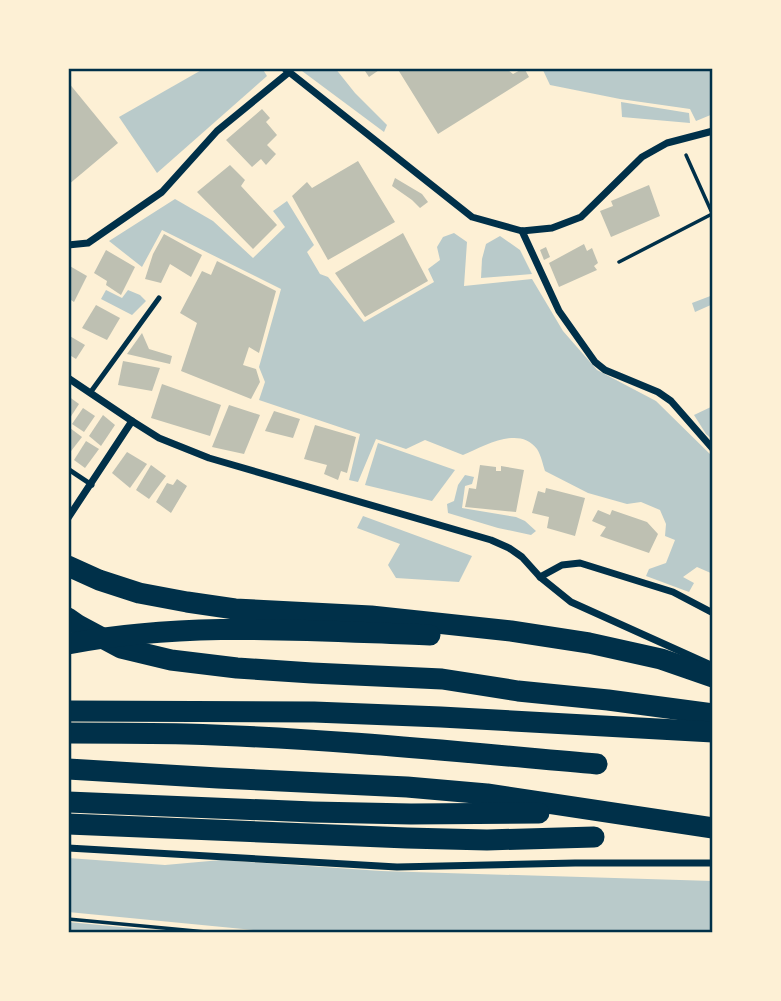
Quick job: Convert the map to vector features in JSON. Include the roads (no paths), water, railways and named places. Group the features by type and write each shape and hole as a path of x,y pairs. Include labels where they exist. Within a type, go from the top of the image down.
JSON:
{"highway":[{"path":"68,566 139,593 187,602 235,609 371,616 511,631 589,643 661,659 713,677"},
{"path":"68,618 121,648 171,660 237,668 442,679 518,691 713,714"},
{"path":"68,644 131,634 249,628 589,643"},
{"path":"68,711 314,712 713,732"},
{"path":"68,733 188,734 313,741 597,764"},
{"path":"68,769 407,787 487,794 713,828"},
{"path":"68,802 313,812 547,813 639,817"},
{"path":"68,824 487,840 594,837"}],"street":[{"path":"68,245 88,243 162,192 217,131 286,70 472,217 522,231 552,228 580,217 642,156 667,143 713,131"},
{"path":"522,231 559,311 595,362 605,370 658,392 671,401 713,449"},
{"path":"68,378 159,438 209,458 491,540 509,548 571,601 713,666"},
{"path":"68,518 132,421"},
{"path":"540,577 562,565 580,563 673,592 713,613"},
{"path":"68,848 397,867 713,863"}],"lane":[{"path":"90,393 159,298"},
{"path":"68,469 92,485"}]}
